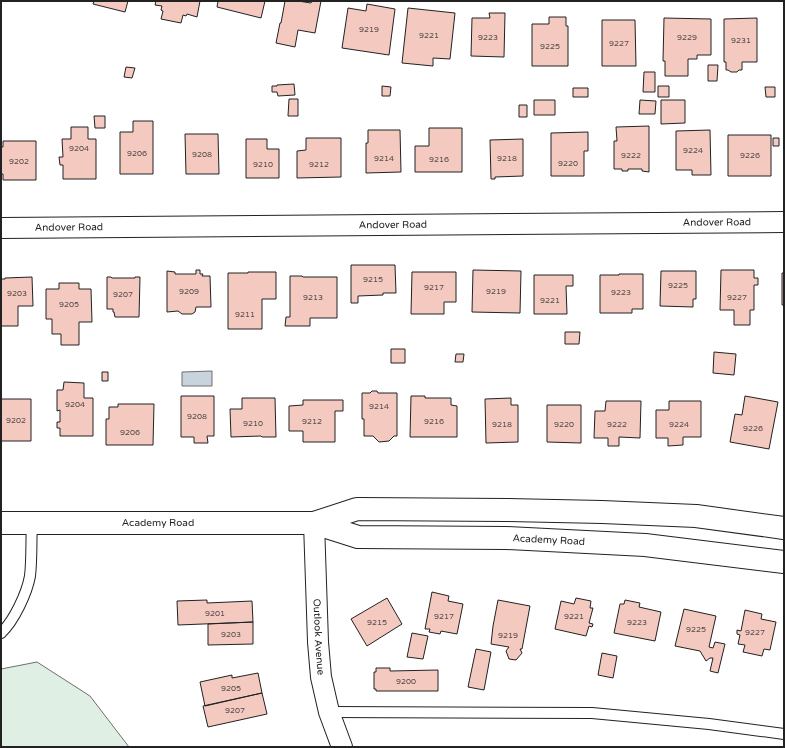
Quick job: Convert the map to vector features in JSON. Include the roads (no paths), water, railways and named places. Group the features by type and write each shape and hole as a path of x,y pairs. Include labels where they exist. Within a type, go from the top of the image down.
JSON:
{"main road":[{"name":"Academy Road","path":"314,523 357,509 507,510 696,516 784,528"},
{"name":"Academy Road","path":"1,523 314,523 358,537 506,538 645,545 784,562"}],"street":[{"name":"Andover Road","path":"1,228 784,222"},
{"name":"Outlook Avenue","path":"314,523 318,642 321,677 329,712 342,747"}],"lane":[{"path":"1,633 7,627 22,602 30,576 32,523"},
{"path":"329,712 592,713 709,724 784,734"}]}
